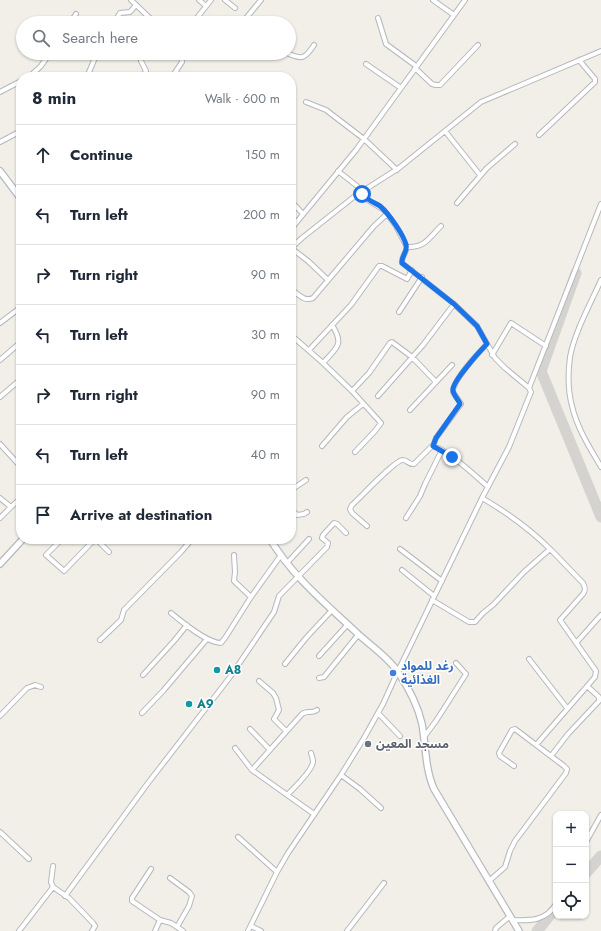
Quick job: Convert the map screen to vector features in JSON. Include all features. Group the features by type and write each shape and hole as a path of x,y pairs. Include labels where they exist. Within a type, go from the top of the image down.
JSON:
{"street":[{"path":"131,0 148,16"},
{"path":"199,0 206,6"},
{"path":"199,16 211,0"},
{"path":"225,0 235,8"},
{"path":"248,16 261,0"},
{"path":"433,0 454,15"},
{"path":"296,223 364,139 465,0"},
{"path":"118,16 120,13 130,12 136,5"},
{"path":"378,18 386,44 436,86 440,85 478,45"},
{"path":"296,57 303,58 314,45"},
{"path":"296,244 361,192 397,170 485,99 543,77 601,51"},
{"path":"35,72 42,66 46,60"},
{"path":"89,72 94,60"},
{"path":"176,72 182,60"},
{"path":"539,135 595,82 595,79 579,60"},
{"path":"141,61 145,72"},
{"path":"366,64 401,88"},
{"path":"0,92 16,84"},
{"path":"306,102 326,110 364,139 397,170"},
{"path":"445,131 480,175"},
{"path":"0,142 16,134"},
{"path":"457,204 480,175 515,144"},
{"path":"0,171 16,192"},
{"path":"338,171 357,186 366,199 379,206 387,214 396,226 407,247"},
{"path":"529,388 601,204"},
{"path":"296,206 303,214"},
{"path":"296,293 304,299 310,300 313,298 374,226 387,214"},
{"path":"407,247 414,247 424,244 441,226"},
{"path":"248,931 277,872 341,775 378,714 433,598 509,446 531,394 529,388 505,368 492,354 477,326 454,304 403,264 401,261 407,247"},
{"path":"296,252 328,280"},
{"path":"309,350 351,305 379,266 382,266 407,279 412,270"},
{"path":"399,312 422,278"},
{"path":"601,280 579,330 570,358 569,386 572,407 579,426 601,467"},
{"path":"378,396 412,357 454,304"},
{"path":"0,323 16,310"},
{"path":"492,354 512,323 546,346"},
{"path":"323,363 338,346 339,338 332,325"},
{"path":"296,339 352,391 381,423 355,452"},
{"path":"352,391 369,373 390,343 395,343 412,357 436,382"},
{"path":"367,526 352,513 350,509 400,460 414,464 433,446 436,438 460,404 453,392 454,386 468,364 487,344"},
{"path":"0,360 16,346"},
{"path":"410,410 452,365"},
{"path":"0,397 16,383"},
{"path":"322,446 347,417 363,404"},
{"path":"0,444 16,462"},
{"path":"433,446 452,457 488,487"},
{"path":"406,518 420,496 442,450"},
{"path":"296,487 306,480"},
{"path":"0,498 11,507"},
{"path":"482,498 504,512 550,549 585,587 585,592 560,620 596,672 595,677 536,745"},
{"path":"0,518 16,502"},
{"path":"296,514 304,514 307,512"},
{"path":"66,896 144,789 230,677 274,612 278,598 297,576 327,547 328,543 322,536 333,524 337,524 346,533"},
{"path":"287,563 308,539"},
{"path":"0,564 18,544"},
{"path":"57,544 46,556 64,571 91,544"},
{"path":"101,544 108,552"},
{"path":"100,640 121,620 124,610 188,544"},
{"path":"273,544 297,576 398,671 406,685 418,713 434,790 518,930"},
{"path":"400,549 442,581"},
{"path":"402,570 433,598 469,622 474,622 493,606 524,572 550,549"},
{"path":"234,555 234,581 251,597"},
{"path":"171,613 207,639 218,643 223,641 251,597 281,555"},
{"path":"285,664 306,638 332,610"},
{"path":"576,643 601,614"},
{"path":"319,656 348,624"},
{"path":"143,675 187,625"},
{"path":"320,678 324,677 328,673 358,634"},
{"path":"142,713 207,639"},
{"path":"530,659 567,708"},
{"path":"424,736 436,721 466,674 456,663"},
{"path":"259,681 275,696 279,710 274,719 286,731"},
{"path":"0,716 27,688 35,685 41,687"},
{"path":"551,756 568,734 599,701 599,697 587,686"},
{"path":"252,770 304,712 313,712 317,710"},
{"path":"378,714 400,736"},
{"path":"250,729 270,750"},
{"path":"489,881 505,866 515,841 566,773 567,769 515,729 512,730 499,753 514,766"},
{"path":"235,748 252,770 314,814"},
{"path":"287,795 302,780 312,765 313,761 311,753"},
{"path":"341,775 360,789 381,808"},
{"path":"589,837 601,816"},
{"path":"0,832 29,858"},
{"path":"238,837 277,872"},
{"path":"53,866 51,882 53,887 66,896 95,925 92,931"},
{"path":"151,869 132,900 133,902 160,920 171,923 183,931"},
{"path":"170,878 192,896 189,906 177,927"},
{"path":"347,931 384,883"},
{"path":"19,931 53,887"},
{"path":"495,931 496,928 511,918 525,921 540,918 549,913 553,908"},
{"path":"155,931 160,920"},
{"path":"251,926 261,931"}],"taxiway":[{"path":"576,273 541,371 601,517"},
{"path":"589,870 601,856"},
{"path":"537,931 553,912"}],"place":[{"name":"A8","path":"217,670"},
{"name":"رغد للمواد الغذائية","path":"393,673"},
{"name":"A9","path":"189,704"},
{"name":"مسجد المعين","path":"368,744"}],"route":[{"path":"362,194 366,199 384,210 406,243 407,247 401,261 402,263 454,304 477,326 487,344 468,364 454,386 453,392 460,402 459,407 436,438 433,446 438,447 452,457"}]}
